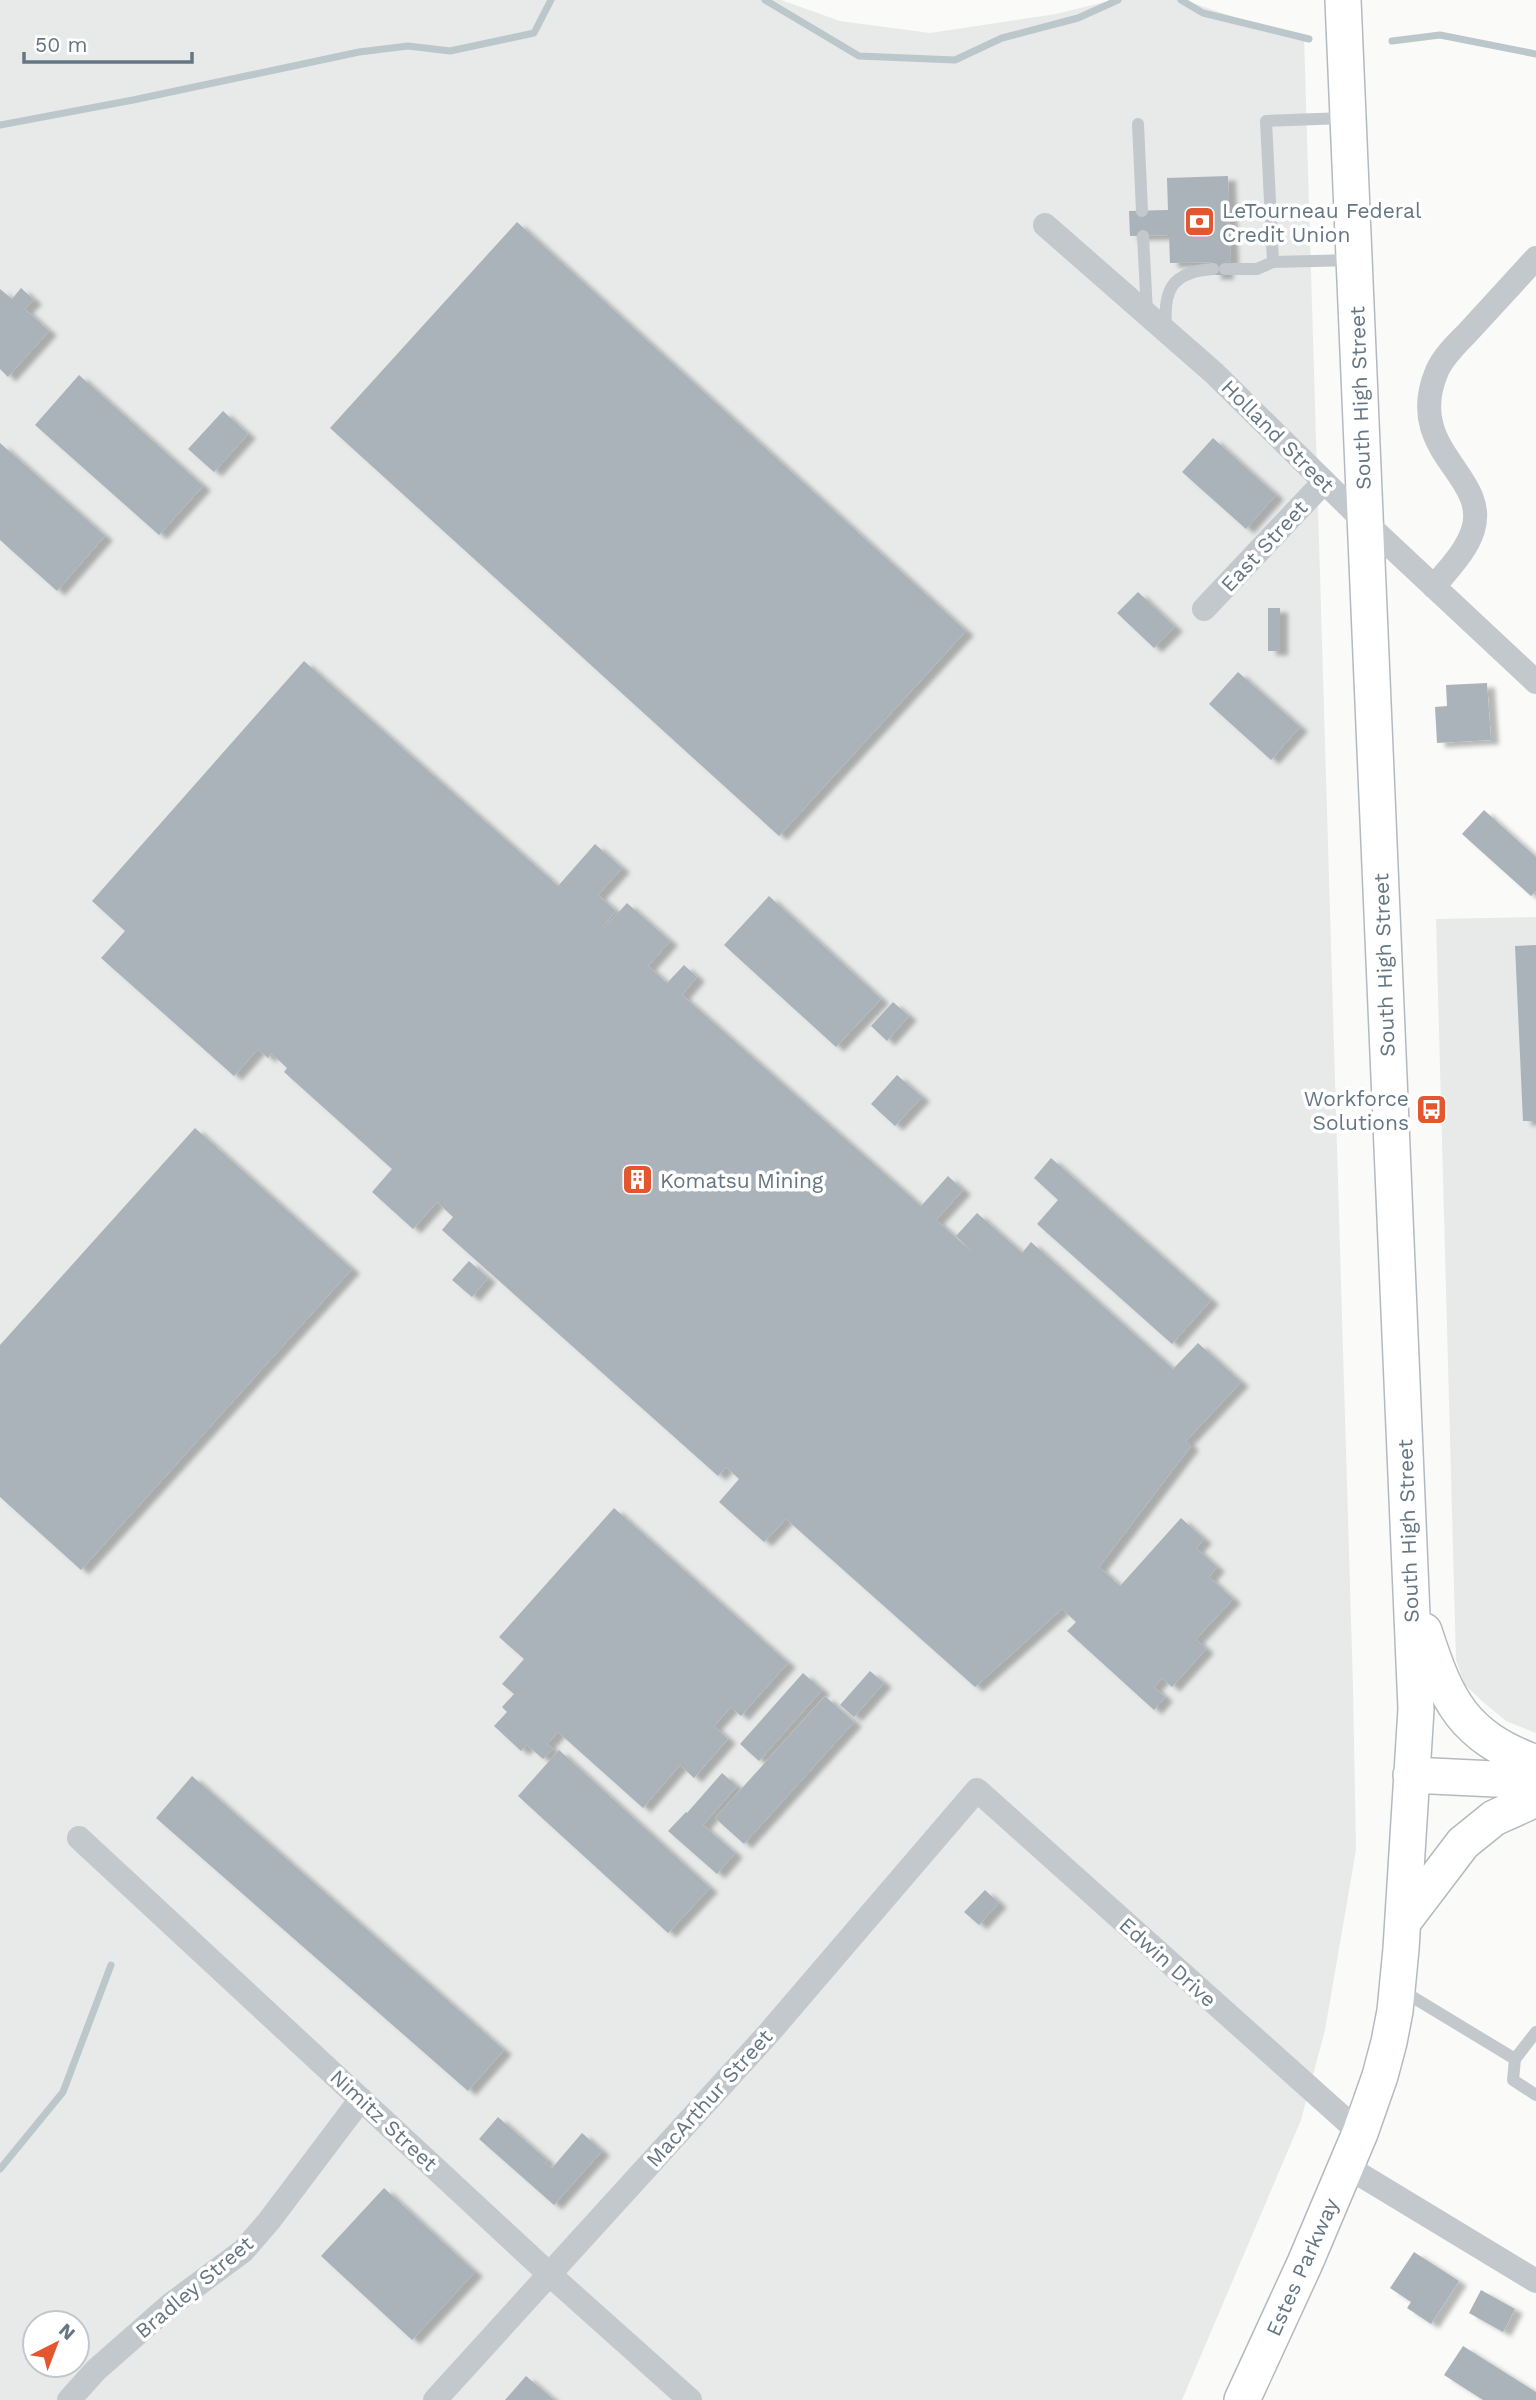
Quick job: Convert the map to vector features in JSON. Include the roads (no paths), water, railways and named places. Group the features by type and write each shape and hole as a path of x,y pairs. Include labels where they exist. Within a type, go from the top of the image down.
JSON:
{"main road":[{"name":"South High Street","path":"1343,0 1416,1709 1397,1988 1389,2042 1360,2133"},
{"path":"1410,1586 1448,1697 1486,1738 1506,1751 1536,1763"},
{"path":"1411,1775 1536,1781"},
{"path":"1403,1922 1463,1843 1494,1818 1536,1799"},
{"name":"Estes Parkway","path":"1242,2400 1360,2133"}],"street":[{"name":"Holland Street","path":"1045,225 1231,390 1366,523 1536,682"},
{"path":"1434,587 1466,546 1476,517 1468,488 1438,446 1432,432 1429,407 1434,381 1438,369 1450,351 1536,258"},
{"name":"East Street","path":"1204,609 1324,482"},
{"name":"Edwin Drive","path":"977,1790 1360,2133"},
{"name":"MacArthur Street","path":"435,2400 768,2034 977,1790"},
{"name":"Nimitz Street","path":"79,1838 548,2273 690,2400"},
{"name":"Bradley Street","path":"69,2400 96,2370 170,2305 243,2251 269,2221 360,2099"},
{"path":"1346,2166 1536,2281"}],"lane":[{"path":"1273,262 1266,121 1349,118"},
{"path":"1138,124 1142,211"},
{"path":"1143,236 1147,315"},
{"path":"1167,332 1167,292 1185,274 1219,269 1257,269 1273,262 1355,260"},
{"path":"1397,1988 1515,2059"},
{"path":"1536,2032 1515,2059 1513,2080 1536,2095"}],"waterway":[{"path":"0,125 359,52 408,46 450,51 534,33 551,0"},
{"path":"765,0 859,56 955,60 1002,38 1078,18 1118,0"},
{"path":"1181,0 1203,13 1309,39"},
{"path":"1392,41 1440,35 1536,54"},
{"path":"0,2169 63,2092 111,1965"}],"place":[{"name":"LeTourneau Federal Credit Union","path":"1199,222"},
{"name":"Workforce Solutions","path":"1432,1110"},
{"name":"Komatsu Mining","path":"637,1180"}]}
